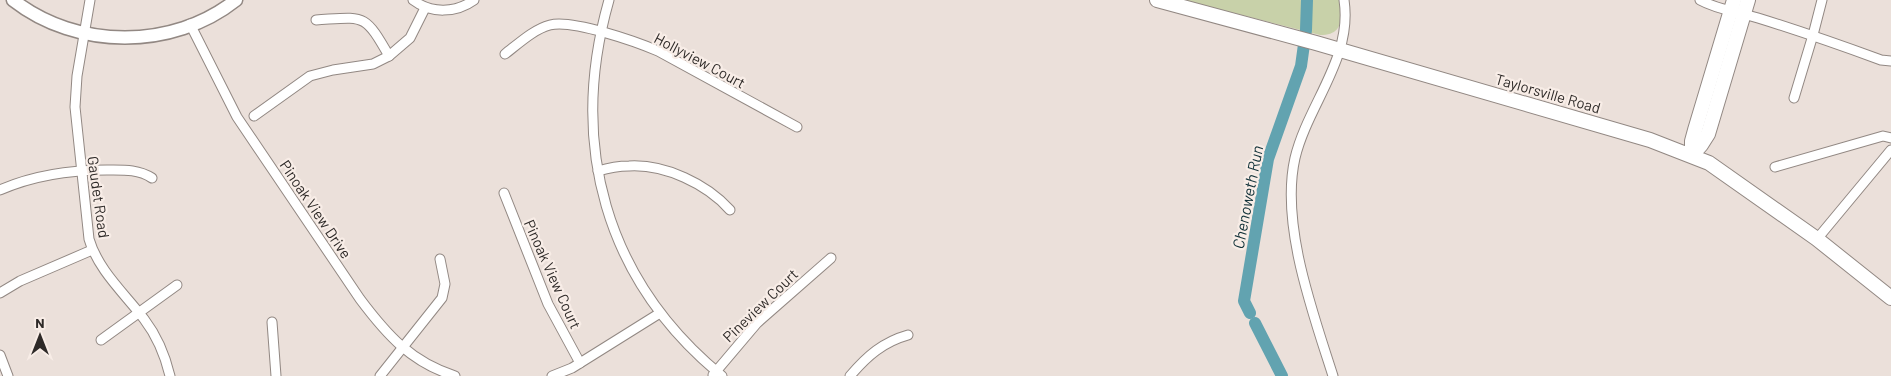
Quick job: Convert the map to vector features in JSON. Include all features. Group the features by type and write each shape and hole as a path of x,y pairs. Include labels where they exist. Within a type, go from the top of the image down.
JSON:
{"main road":[{"path":"13,0 34,14 56,25 84,34 131,37 153,35 190,24 207,18 236,0"},
{"name":"Taylorsville Road","path":"1157,0 1316,43 1640,137 1692,155 1709,163 1817,239 1891,298"},
{"path":"1692,155 1708,134 1739,6"}],"street":[{"name":"Gaudet Road","path":"90,0 75,97 80,170 87,230 92,250 106,272 155,336 170,376"},
{"path":"413,0 425,8 447,10 456,4 462,8 474,0"},
{"path":"609,0 600,33 592,92 592,124 598,171 606,205 633,271 660,313 685,343 717,375"},
{"path":"1333,376 1297,250 1292,197 1297,150 1340,50 1344,24 1344,0"},
{"path":"1700,0 1739,6 1881,60 1891,61"},
{"path":"1794,98 1822,0"},
{"path":"254,116 310,76 333,70 373,64 389,56 410,38 425,8"},
{"path":"316,20 352,18 363,20 373,29 389,56"},
{"name":"Pinoak View Drive","path":"190,24 238,117 360,299 382,328 403,348 428,365 455,376"},
{"name":"Hollyview Court","path":"505,54 538,30 550,25 567,24 634,41 658,51 797,127"},
{"path":"1775,167 1883,136 1891,138"},
{"path":"1817,239 1891,150"},
{"path":"598,171 629,166 658,169 679,176 715,195 730,210"},
{"path":"0,190 36,177 80,170 133,170 152,178"},
{"name":"Pinoak View Court","path":"504,193 548,304 580,364"},
{"path":"0,293 20,281 92,250"},
{"name":"Pineview Court","path":"717,375 757,323 831,258"},
{"path":"380,376 442,298 445,284 440,259"},
{"path":"101,340 176,285"},
{"path":"552,376 580,364 660,313"},
{"path":"272,322 276,376"},
{"path":"850,376 865,358 875,350 908,335"},
{"path":"0,355 8,376"}],"green space":[{"path":"1183,0 1339,0 1341,19 1334,32 1320,35"}],"waterway":[{"name":"Chenoweth Run","path":"1250,313 1244,301 1268,159 1301,66 1306,30 1307,0"},
{"name":"Chenoweth Run","path":"1255,323 1282,376"}]}
